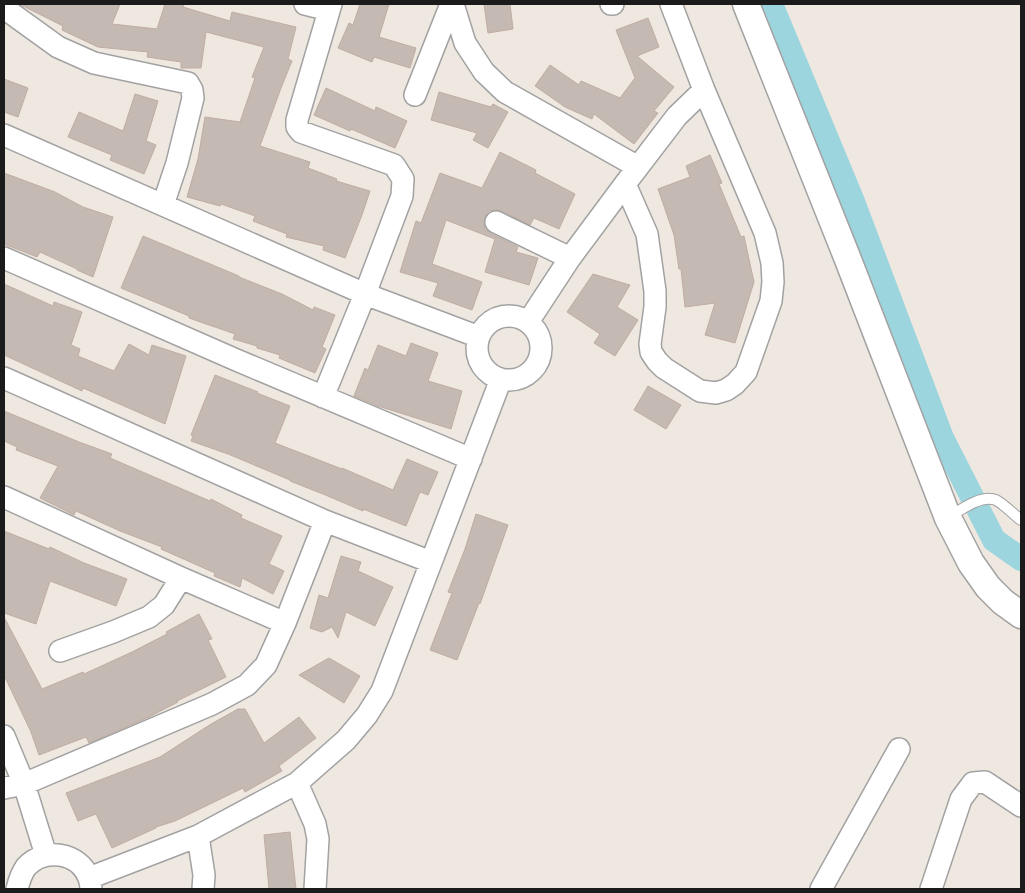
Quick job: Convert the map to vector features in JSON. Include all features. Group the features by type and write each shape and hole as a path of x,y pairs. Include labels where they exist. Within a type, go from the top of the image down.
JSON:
{"street":[{"path":"305,4 330,7 297,120 297,127 301,132 394,165 403,179 402,196 323,397"},
{"path":"415,95 452,4"},
{"path":"452,4 465,43 484,72 505,92 638,167"},
{"path":"625,184 647,234 655,291 655,307 650,344 652,352 664,368 700,390 716,393 726,390 735,384 746,372 771,301 772,263 765,233 704,90 671,4"},
{"path":"746,4 847,257 957,512 971,564 988,587 1003,602 1021,615"},
{"path":"4,8 58,47 94,63 188,83 192,90 193,98 177,163 163,205"},
{"path":"528,322 570,258 676,116 704,90"},
{"path":"4,135 365,294 479,337"},
{"path":"496,222 570,258"},
{"path":"4,258 234,359 471,459"},
{"path":"500,317 519,317 528,322 536,330 540,340 541,351 538,361 532,370 523,377 512,380 501,379 491,374 478,358 477,347 479,337 484,328 491,321 500,317"},
{"path":"4,378 325,522 431,562"},
{"path":"18,889 20,878 26,868 35,860 46,855 59,855 72,859 82,867 90,884 198,836 297,784 346,740 367,715 382,691 501,379"},
{"path":"4,497 285,623"},
{"path":"14,786 212,704 247,685 266,665 285,623 325,522"},
{"path":"60,651 113,632 149,616 164,605 181,578"},
{"path":"4,736 14,786 46,855"},
{"path":"821,889 899,749"},
{"path":"930,889 961,799 972,783 985,782 1021,806"},
{"path":"297,784 316,824 318,838 315,889"},
{"path":"198,836 204,875 203,889"}],"lane":[{"path":"957,512 978,501 986,499 995,500 1021,520"}],"building":[{"path":"19,4 120,4 112,24 157,29 165,4 184,4 183,7 230,21 232,12 296,27 288,59 292,61 260,146 310,162 308,168 337,179 336,181 370,191 345,258 323,250 324,246 286,237 287,234 253,221 255,216 221,204 220,206 187,197 198,159 205,117 240,122 255,78 252,77 264,47 206,32 201,68 181,68 181,62 147,57 148,52 98,47 62,30 63,26"},
{"path":"360,4 389,4 379,37 416,48 410,68 374,57 372,62 338,48 349,23 353,25"},
{"path":"484,4 510,4 513,29 488,33"},
{"path":"648,18 659,47 637,56 674,87 654,111 658,113 634,144 594,114 592,119 565,107 535,86 550,65 579,85 581,81 620,98 635,78 616,30"},
{"path":"4,79 28,88 18,117 4,112"},
{"path":"326,88 375,111 376,107 407,121 395,148 314,115"},
{"path":"439,92 491,107 493,104 508,112 488,148 473,140 477,133 431,120"},
{"path":"135,94 158,101 146,141 156,145 144,174 110,160 112,155 68,137 79,112 123,131"},
{"path":"500,152 536,170 535,173 575,194 559,229 534,218 530,225 496,210 489,211 485,216 485,229 490,233 518,247 516,252 538,258 529,285 485,272 495,239 446,220 432,264 482,282 472,310 433,296 438,283 400,272 416,221 421,223 440,173 482,188"},
{"path":"710,155 722,183 719,184 741,237 744,236 754,282 735,343 705,335 715,303 685,307 681,269 679,269 674,235 658,189 690,177 686,166"},
{"path":"4,173 55,192 83,207 113,217 93,277 40,252 37,257 4,244"},
{"path":"143,236 282,294 313,310 314,307 335,315 322,347 326,349 315,373 279,358 280,355 233,339 235,334 189,318 189,316 121,288"},
{"path":"593,274 630,285 617,307 638,320 615,356 594,343 600,334 567,312"},
{"path":"4,284 53,306 54,302 82,312 71,345 80,349 78,356 114,371 129,344 149,355 152,345 186,356 165,424 83,388 82,391 4,355"},
{"path":"411,343 438,353 428,381 462,391 451,429 378,406 354,396 365,368 368,370 378,345 406,356"},
{"path":"215,375 290,406 275,443 342,468 393,490 407,459 438,472 428,495 420,492 406,526 363,509 363,511 228,454 191,441 193,436 191,435"},
{"path":"648,386 681,405 666,429 634,410"},
{"path":"4,411 112,454 110,458 210,501 211,499 242,515 241,518 282,536 269,564 284,571 273,594 242,578 240,587 214,576 215,573 161,549 162,547 76,511 74,515 40,498 58,466 16,450 17,447 4,441"},
{"path":"476,514 508,525 480,604 457,660 430,650 452,593 448,592"},
{"path":"4,531 49,549 50,547 84,563 127,579 116,606 50,581 36,624 4,613"},
{"path":"341,556 361,562 358,571 393,587 375,626 346,612 338,638 332,627 322,632 310,628 319,595 328,598"},
{"path":"199,614 212,639 208,640 226,677 149,717 89,743 86,737 39,755 31,732 4,675 4,617 42,689 83,672 84,674 132,652 167,634 166,632"},
{"path":"329,658 360,676 344,703 299,675"},
{"path":"238,709 245,709 264,743 299,717 316,738 279,766 282,771 245,792 243,788 175,821 156,827 112,848 96,814 78,821 66,793 160,757"},
{"path":"290,832 296,889 269,889 264,835"}],"waterway":[{"path":"771,4 852,199 942,438 994,540 1021,559"}]}
